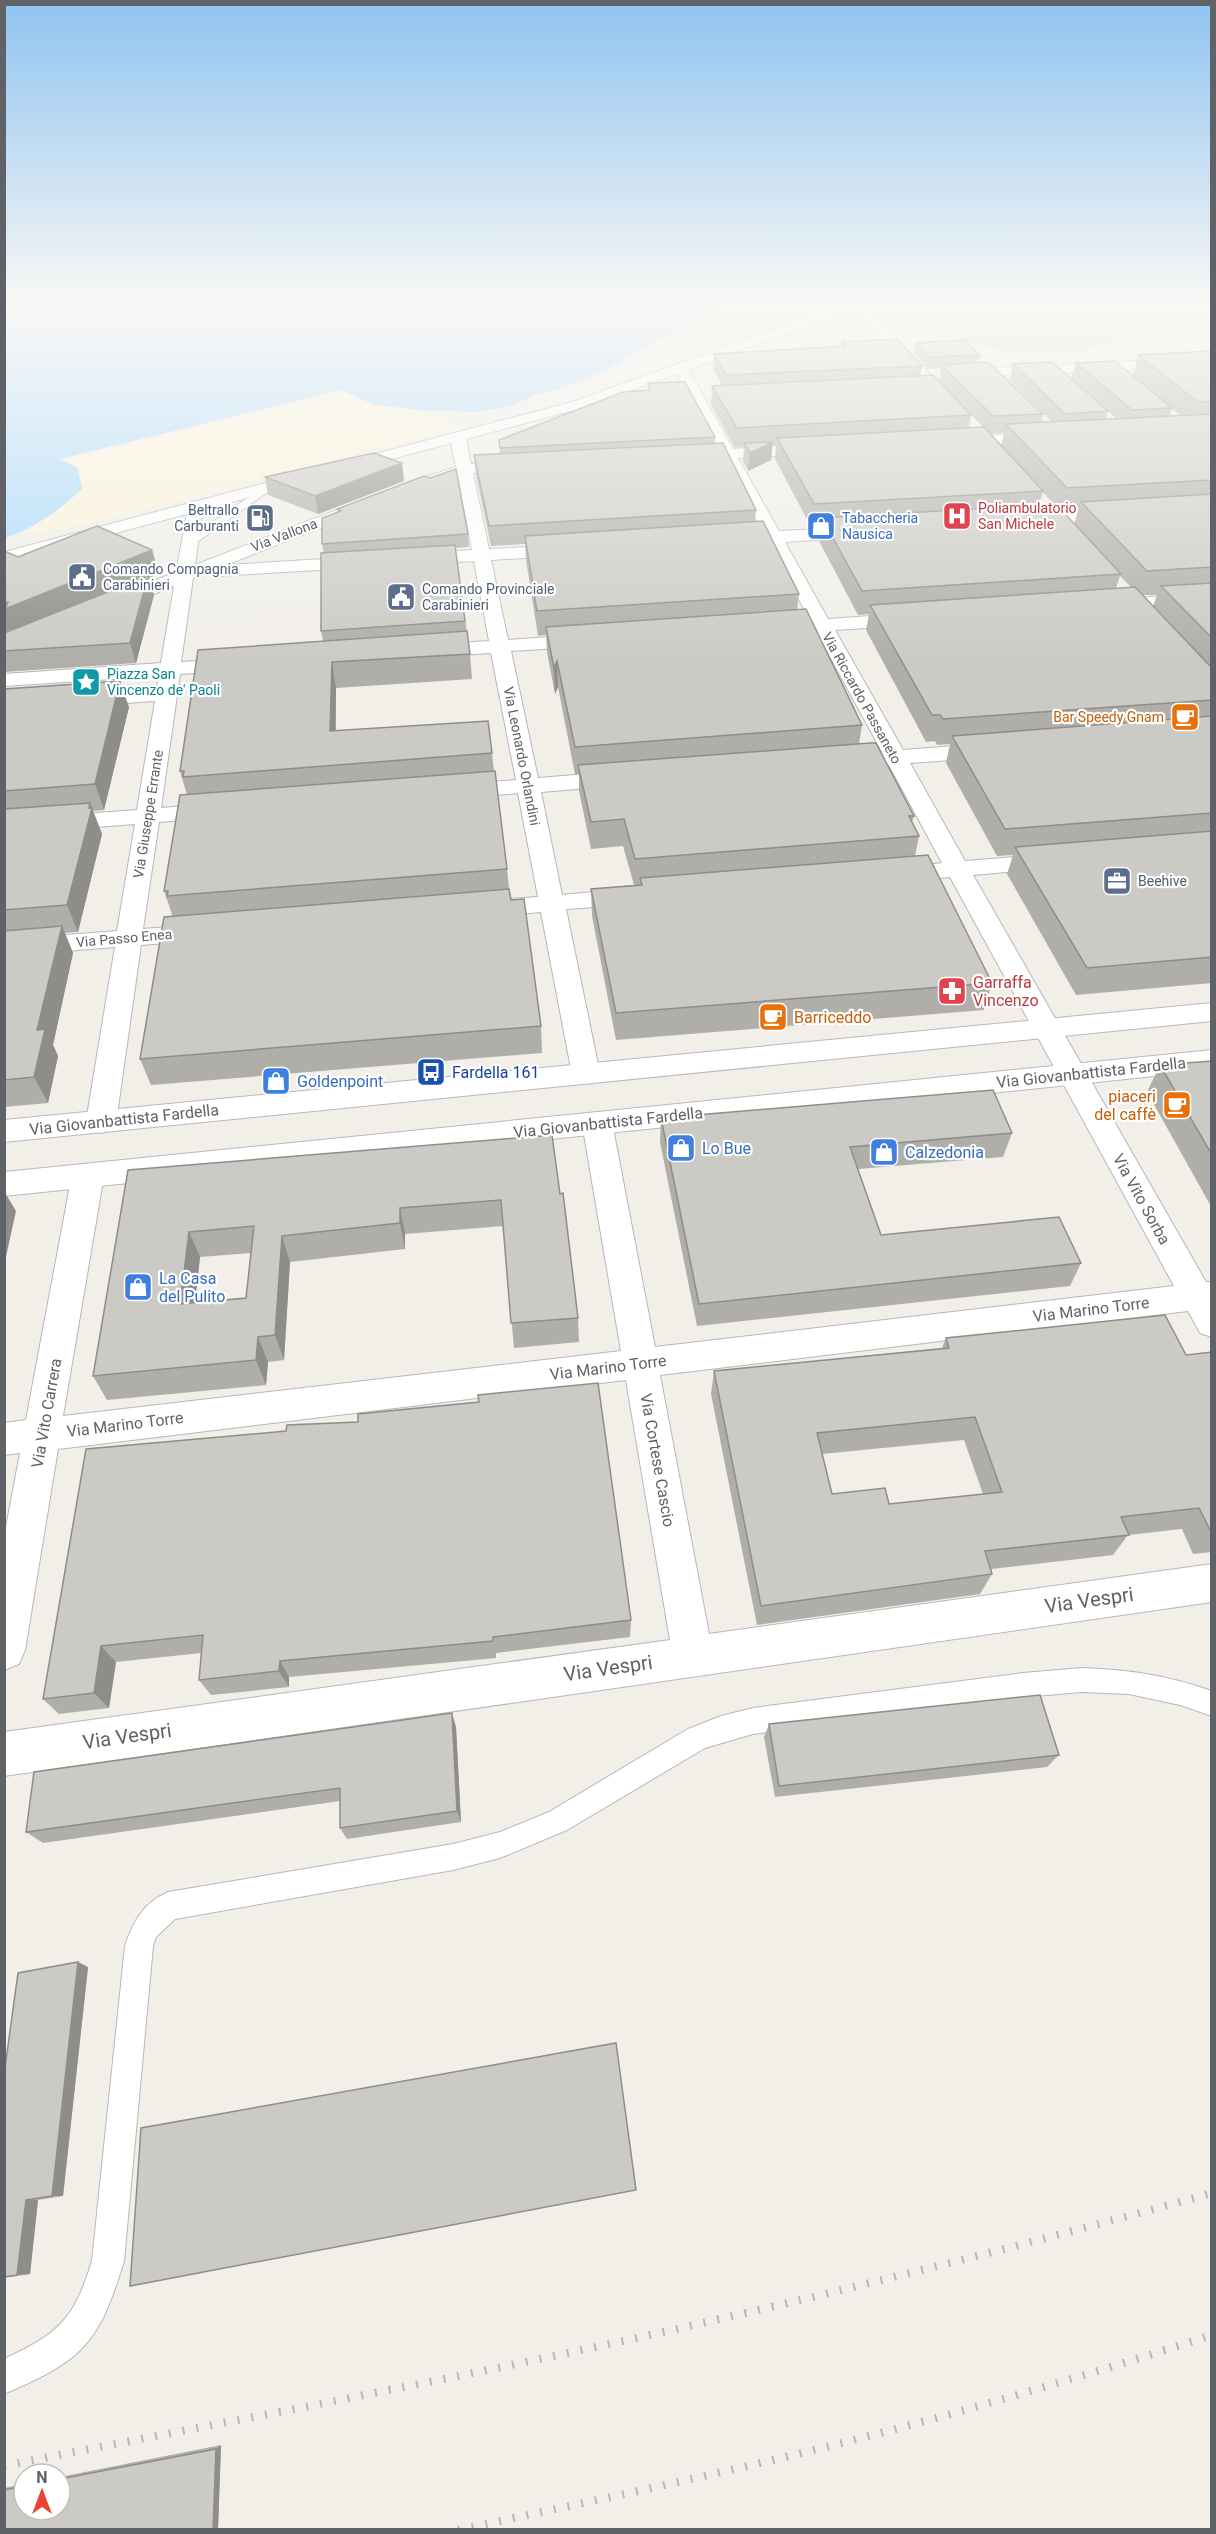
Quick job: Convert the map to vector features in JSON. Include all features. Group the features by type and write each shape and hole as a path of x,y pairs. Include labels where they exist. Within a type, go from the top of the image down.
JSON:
{"street":[{"path":"4,558 504,425"},
{"name":"Via Riccardo Passaneto","path":"716,425 729,454 822,625 1045,1028"},
{"path":"969,425 998,457"},
{"path":"937,443 1061,437 1045,425"},
{"name":"Via Leonardo Orlandini","path":"458,438 586,1074"},
{"path":"671,458 833,449"},
{"name":"Via Vallona","path":"90,613 185,573 391,494 465,469 533,465"},
{"path":"1042,505 1071,537"},
{"name":"Via Giuseppe Errante","path":"101,1122 195,507"},
{"path":"1009,522 1212,510"},
{"path":"740,539 880,531"},
{"path":"185,573 587,548"},
{"path":"1117,587 1148,621"},
{"path":"1085,607 1212,599"},
{"path":"751,630 930,618"},
{"path":"406,653 608,639"},
{"path":"4,680 253,663"},
{"path":"4,705 166,694"},
{"path":"824,763 1012,748"},
{"path":"433,793 646,777"},
{"path":"4,826 243,808"},
{"path":"874,876 1073,860"},
{"path":"458,911 659,894"},
{"name":"Via Passo Enea","path":"4,948 223,930"},
{"name":"Via Giovanbattista Fardella","path":"4,1131 1212,1012"},
{"name":"Via Vito Sorba","path":"1045,1028 1207,1305"},
{"name":"Via Giovanbattista Fardella","path":"4,1184 1212,1060"},
{"name":"Via Cortese Cascio","path":"597,1123 693,1656"},
{"name":"Via Vito Carrera","path":"4,1650 88,1175"},
{"name":"Via Marino Torre","path":"4,1439 640,1363 1207,1305"},
{"name":"Via Vespri","path":"4,1754 1212,1583"}],"lane":[{"path":"189,543 268,488"},
{"path":"4,2377 52,2355 82,2330 96,2301 108,2261 139,1946 145,1928 168,1906 453,1857 500,1845 558,1821 698,1738 721,1729 753,1722 1023,1685 1082,1680 1129,1682 1180,1693 1212,1704"}],"sand":[{"path":"209,425 452,425 457,428 102,520 45,532 25,531 60,509 78,468 63,461"}],"water":[{"path":"5,425 197,425 60,459 78,468 82,489 46,518 5,538"}],"building":[{"path":"537,425 709,425 715,437 500,448 499,440"},
{"path":"735,425 786,425 737,428"},
{"path":"1007,425 1212,425 1212,480 1067,488"},
{"path":"984,427 1043,491 814,504 777,438"},
{"path":"773,442 750,453 744,443"},
{"path":"723,443 756,510 489,526 474,455"},
{"path":"374,453 402,463 315,496 265,477"},
{"path":"456,469 468,534 322,544 322,518 341,511 337,509 424,476 430,478"},
{"path":"1212,494 1212,567 1147,571 1081,502"},
{"path":"1056,504 1121,574 862,591 822,518"},
{"path":"763,521 799,594 537,611 525,536"},
{"path":"97,526 152,550 5,609 8,602 4,603 4,551 18,557"},
{"path":"455,545 465,621 321,631 321,553"},
{"path":"148,576 130,643 4,651 4,633"},
{"path":"1212,583 1212,638 1161,586"},
{"path":"1135,587 1212,668 1212,700 943,719 940,715 932,715 870,605"},
{"path":"806,609 862,725 575,747 557,661 554,668 546,627"},
{"path":"467,631 470,654 332,662 330,731 488,721 492,753 183,777 184,771 180,771 198,650"},
{"path":"120,681 95,784 4,791 4,689"},
{"path":"1212,716 1212,813 1005,829 952,736"},
{"path":"876,743 914,816 909,816 919,836 635,859 624,819 591,822 578,765"},
{"path":"495,771 507,869 167,896 168,891 164,891 180,795"},
{"path":"90,803 89,808 92,808 67,905 4,910 4,809"},
{"path":"1212,831 1212,957 1087,968 1015,847"},
{"path":"928,855 992,983 616,1013 591,889 642,885 640,878"},
{"path":"509,889 511,900 524,899 541,1026 140,1059 164,917"},
{"path":"62,926 37,1030 45,1029 34,1077 4,1080 4,931"},
{"path":"1212,1061 1212,1155 1160,1065"},
{"path":"993,1090 1012,1133 850,1147 881,1235 1059,1217 1081,1263 699,1304 661,1118"},
{"path":"552,1135 560,1194 563,1193 578,1318 511,1323 501,1200 400,1208 400,1223 282,1236 275,1335 258,1337 256,1360 93,1376 128,1170","holes":["254,1226 246,1298 180,1304 189,1232"]},
{"path":"1165,1315 1186,1355 1212,1352 1212,1534 1199,1508 1121,1517 1129,1535 985,1551 992,1574 761,1606 714,1371 949,1348 946,1338","holes":["975,1417 1002,1492 889,1504 885,1488 832,1494 817,1433"]},
{"path":"598,1383 631,1620 493,1637 493,1641 280,1661 279,1671 199,1680 203,1635 101,1646 94,1693 43,1699 86,1449 286,1431 287,1425 358,1422 358,1414 479,1402 478,1395"},
{"path":"1040,1695 1059,1755 779,1786 769,1724"},
{"path":"452,1713 457,1811 340,1828 340,1788 26,1832 34,1772"},
{"path":"78,1962 52,2196 26,2200 17,2275 4,2277 4,2075 18,1973"},
{"path":"616,2043 636,2190 130,2286 141,2128"},
{"path":"216,2449 213,2529 4,2529 4,2490 12,2488 12,2522 72,2522 72,2477"}],"railway":[{"path":"4,2466 454,2377 785,2304 1212,2193"},
{"path":"458,2530 721,2472 877,2434 1045,2387 1212,2335"}],"place":[{"name":"Poliambulatorio San Michele","path":"957,516"},
{"name":"Beltrallo Carburanti","path":"260,518"},
{"name":"Tabaccheria Nausica","path":"821,526"},
{"name":"Comando Compagnia Carabinieri","path":"82,577"},
{"name":"Comando Provinciale Carabinieri","path":"401,597"},
{"name":"Piazza San Vincenzo de' Paoli","path":"86,682"},
{"name":"Bar Speedy Gnam","path":"1185,717"},
{"name":"Beehive","path":"1117,881"},
{"name":"Garraffa Vincenzo","path":"952,991"},
{"name":"Barriceddo","path":"773,1017"},
{"name":"Fardella 161","path":"431,1072"},
{"name":"Goldenpoint","path":"276,1081"},
{"name":"piaceri del caffè","path":"1177,1105"},
{"name":"Lo Bue","path":"681,1148"},
{"name":"Calzedonia","path":"884,1152"},
{"name":"La Casa del Pulito","path":"138,1287"}]}
